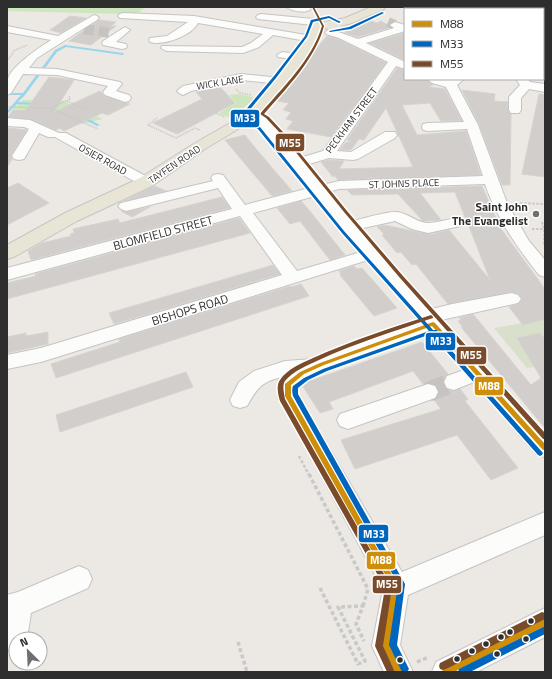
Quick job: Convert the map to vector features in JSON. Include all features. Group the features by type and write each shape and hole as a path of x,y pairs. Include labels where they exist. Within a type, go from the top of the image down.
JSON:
{"main road":[{"name":"TAYFEN ROAD","path":"7,253 71,217 146,182 200,146 238,123 251,117 282,81 298,57 325,29 348,22 380,7"}],"street":[{"path":"291,7 305,8 325,29"},
{"path":"251,15 325,29 400,63"},
{"path":"123,16 194,19 287,34 325,29"},
{"path":"7,90 25,71 33,56 59,39 80,29 94,18"},
{"path":"154,40 173,37 191,26 194,19"},
{"path":"357,43 395,25"},
{"path":"8,29 59,39"},
{"path":"166,48 242,50 259,43 272,31"},
{"path":"118,32 107,44 122,46"},
{"path":"277,44 287,34"},
{"path":"282,55 298,57"},
{"name":"PECKHAM STREET","path":"297,163 328,154 400,63"},
{"path":"25,71 57,72 116,84 109,92 125,98"},
{"name":"WICK LANE","path":"183,91 187,88 241,77 282,81"},
{"path":"444,80 454,81 472,125 499,203 510,225 545,271"},
{"path":"515,110 514,97 524,82 545,88"},
{"path":"251,117 263,122 371,254 545,448"},
{"name":"OSIER ROAD","path":"7,122 26,123 57,135 146,182"},
{"path":"428,126 472,125"},
{"path":"19,156 36,127"},
{"path":"328,154 353,156 390,135"},
{"path":"126,206 219,180 293,278"},
{"name":"ST JOHNS PLACE","path":"319,190 339,185 491,180"},
{"name":"BLOMFIELD STREET","path":"7,274 319,190"},
{"path":"348,227 395,216 401,217 419,227 428,228 459,222"},
{"name":"BISHOPS ROAD","path":"7,362 41,355 371,254"},
{"path":"399,672 386,646 396,587 288,396 288,384 312,369 431,321 452,310 512,299"},
{"path":"240,400 246,387 260,375 293,367 312,369"},
{"path":"454,382 478,373"},
{"path":"348,420 428,392"},
{"path":"396,587 545,523"},
{"path":"14,631 13,606 79,579"},
{"path":"446,672 545,622"}],"path":[{"path":"227,80 240,93 267,98"},
{"path":"50,108 70,100 69,96"},
{"path":"67,101 87,110"},
{"path":"7,107 50,108 98,129"},
{"path":"157,118 148,124 176,138 194,128"},
{"path":"192,127 201,131"},
{"path":"522,210 519,204 545,204"},
{"path":"530,229 545,229"},
{"path":"320,588 358,664 365,661 338,607 363,606 356,624 366,645"},
{"path":"238,642 246,672"}],"green space":[{"path":"7,7 144,8 137,14 126,14 7,11"},
{"path":"239,94 256,98 231,118 219,113 236,103 229,95"},
{"path":"23,100 63,101 103,119 81,124 50,110 13,109"},
{"path":"545,319 545,365 527,368 494,328"}],"building":[{"path":"70,16 86,18 61,33 50,30"},
{"path":"365,19 377,23 381,21 391,27 358,37 341,31 344,27"},
{"path":"99,20 116,22 111,26 116,26 91,45 69,41"},
{"path":"404,33 404,60 370,43"},
{"path":"327,36 338,39 386,63 331,137 287,129 293,121 286,119 291,112 283,110 289,103 277,101 297,75 295,74"},
{"path":"397,68 404,70 404,80 427,80 433,85 429,87 445,89 462,121 441,121 430,103 402,105 417,135 466,131 481,175 338,180 334,175 333,177 321,162 329,160 344,161 339,169 413,167 386,108 364,140 359,139 351,150 340,150 345,143 352,141 347,140"},
{"path":"49,77 74,80 54,112 100,91 104,96 130,104 108,115 102,113 64,131 60,128 56,130 31,119 8,117 13,110 26,110"},
{"path":"219,86 235,103 177,134 153,123 202,99 196,92"},
{"path":"462,90 495,94 494,101 508,102 508,110 511,114 510,185 502,185 479,124"},
{"path":"539,94 545,95 545,177 522,174"},
{"path":"7,128 27,130 11,155 12,159 7,167"},
{"path":"245,135 292,191 272,196 225,140"},
{"path":"18,183 49,203 7,225 7,188"},
{"path":"155,186 166,191 124,201 153,187"},
{"path":"482,186 496,218 493,218 545,289 545,319 523,325 509,307 518,304 522,299 519,294 512,292 448,304 416,264 412,265 401,252 397,253 382,235 384,234 377,227 384,225 428,234 435,234 449,230 490,280 468,221 455,192 420,193 441,220 423,221 398,194 352,195 347,190"},
{"path":"222,197 230,208 31,260 28,251 42,243 71,236 70,234 74,233 73,229 118,219 120,223"},
{"path":"301,201 345,255 330,260 300,221 290,224 277,208"},
{"path":"150,207 132,217 121,211 126,212"},
{"path":"239,218 250,233 7,299 7,283"},
{"path":"273,265 280,274 114,324 109,313"},
{"path":"354,266 357,269 362,268 397,308 374,316 340,275 341,274 339,271"},
{"path":"301,284 309,296 56,378 51,364 120,342 119,339 290,286"},
{"path":"473,314 531,385 541,378 517,338 540,333 545,339 545,428 461,327 463,327 458,321 461,320 459,318"},
{"path":"48,332 48,344 7,353 7,337 26,333 26,336"},
{"path":"422,342 448,374 443,381 446,389 454,391 460,389 468,399 465,401 518,468 491,480 457,435 355,469 341,440 441,409 434,400 439,393 436,385 428,383 423,384 413,371 329,402 333,409 320,413 302,385"},
{"path":"186,372 193,387 60,432 56,415"}],"waterway":[{"path":"24,94 56,51 66,46 123,54"},
{"path":"7,94 24,94"},
{"path":"16,103 24,94"},
{"path":"7,113 16,103"},
{"path":"16,103 37,104"},
{"path":"82,117 98,125"}],"tunnel":[{"path":"388,22 395,25"},
{"path":"84,29 110,33"},
{"path":"428,392 454,382"}],"transit line":[{"name":"M55","path":"313,7 323,26 315,46 298,72 262,114 282,133 401,277 545,437"},
{"name":"M33","path":"330,31 350,28 383,13"},
{"name":"M33","path":"340,22 329,17 312,21 306,36 245,113 245,120 259,128 343,232 540,453"},
{"name":"M55","path":"391,672 379,646 389,588 282,399 281,385 282,381 290,373 305,364 350,345 431,317"},
{"name":"M88","path":"433,324 545,448"},
{"name":"M88","path":"399,672 386,646 396,587 288,396 288,384 302,373 322,364 433,324"},
{"name":"M33","path":"405,669 393,645 402,584 295,394 295,387 306,379 325,370 435,331"},
{"name":"M55","path":"443,666 542,616"},
{"name":"M88","path":"446,672 545,622"},
{"name":"M33","path":"462,672 545,630"}],"place":[{"name":"Saint John The Evangelist","path":"536,214"}]}
